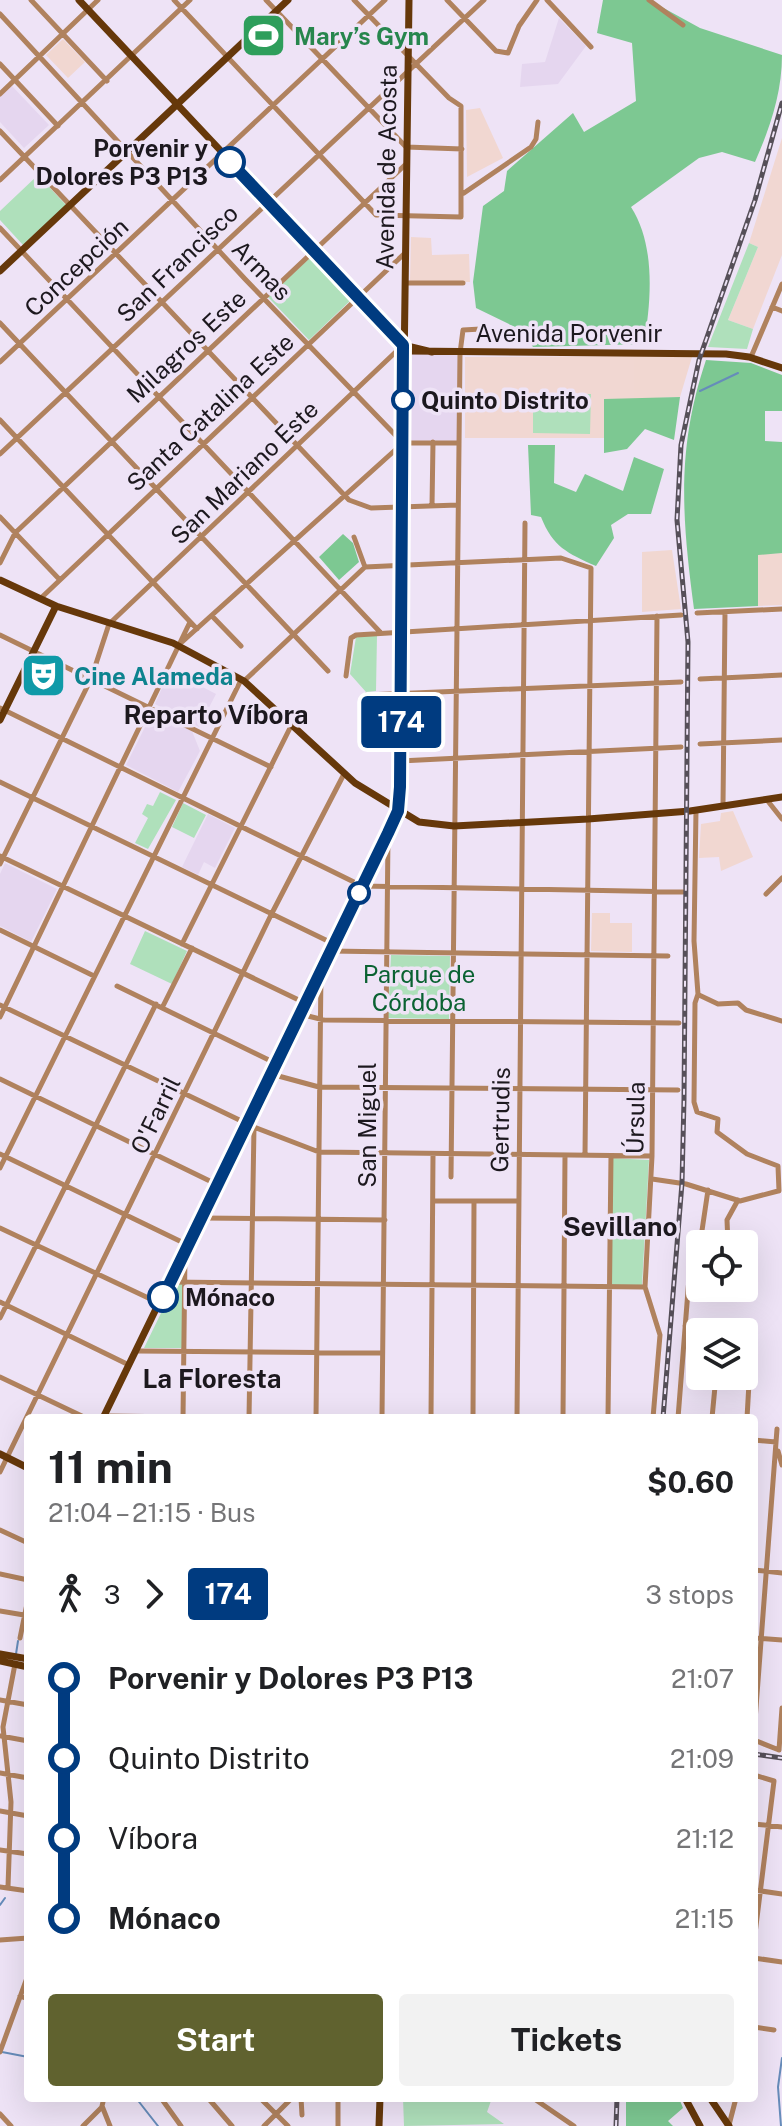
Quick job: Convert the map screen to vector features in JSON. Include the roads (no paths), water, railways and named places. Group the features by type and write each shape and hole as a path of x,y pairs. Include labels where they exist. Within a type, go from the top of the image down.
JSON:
{"main road":[{"path":"79,0 403,345"},
{"path":"0,271 288,0"},
{"name":"Avenida de Acosta","path":"108,1414 217,1185 250,1125 271,1074 398,811 409,0"},
{"name":"Avenida Porvenir","path":"403,345 419,353 707,353 751,357 782,368"},
{"path":"0,580 56,606 179,645 243,680 344,774 382,802 426,824 454,826 655,814 782,797"},
{"path":"43,600 50,621"},
{"path":"0,720 2,710 35,652 56,606"},
{"path":"382,802 400,787"},
{"path":"4,1456 24,1466"},
{"path":"0,1654 24,1658"},
{"path":"0,1661 24,1666"},
{"path":"379,2126 380,2102"},
{"path":"687,2102 700,2126"},
{"path":"713,2102 729,2126"}],"street":[{"path":"31,0 107,81"},
{"path":"0,94 98,0"},
{"path":"174,0 273,108 378,215 461,217 461,106 449,98 354,0"},
{"path":"0,180 190,0"},
{"path":"266,0 406,147 462,149"},
{"name":"Concepción","path":"0,362 385,0"},
{"path":"447,0 496,51 511,51 519,26 537,0"},
{"name":"San Francisco","path":"0,454 484,0"},
{"path":"547,0 591,47"},
{"path":"649,0 683,25"},
{"name":"Armas","path":"0,14 218,251 403,443"},
{"path":"0,64 58,126"},
{"path":"463,193 531,147 536,139 538,122"},
{"path":"0,131 343,494 365,508 458,505"},
{"name":"Milagros Este","path":"0,563 15,533 406,164"},
{"path":"0,228 380,632"},
{"name":"Santa Catalina Este","path":"43,600 106,535 405,253"},
{"path":"404,283 463,283"},
{"path":"751,357 782,284"},
{"path":"772,307 782,311"},
{"path":"0,323 328,671"},
{"path":"451,1177 460,353 463,330 481,329"},
{"name":"San Mariano Este","path":"109,624 403,345"},
{"path":"0,420 197,629"},
{"path":"432,506 433,442"},
{"path":"179,645 403,443 459,443"},
{"path":"0,517 60,580"},
{"name":"Gertrudis","path":"517,1414 525,523"},
{"path":"354,537 365,567"},
{"path":"0,1168 3,1156 36,1096 181,796 243,680 365,567 561,558 591,568 585,1155"},
{"path":"51,589 56,606"},
{"path":"697,613 782,609"},
{"path":"723,806 725,612"},
{"path":"346,676 351,638 380,632 681,615"},
{"path":"212,616 241,646"},
{"name":"Úrsula","path":"653,1414 660,1328 645,1287 652,1179 657,616"},
{"path":"0,1017 2,1006 93,826 190,622"},
{"path":"0,864 91,679 109,624"},
{"path":"0,635 271,767"},
{"path":"700,679 782,675"},
{"path":"366,695 681,682"},
{"path":"2,710 362,886 683,892"},
{"path":"182,944 292,724"},
{"path":"700,744 782,740"},
{"path":"400,761 681,747"},
{"name":"O'Farril","path":"27,1414 271,915 344,774"},
{"path":"0,782 152,855 332,948 387,953 668,956"},
{"path":"766,799 782,819"},
{"path":"652,1179 708,1190 738,1200 780,1191 778,1166 725,1141 717,1132 718,1119 697,1112 694,1090 695,1003 698,994 694,941 696,810"},
{"name":"San Miguel","path":"382,1414 388,833"},
{"path":"2,857 305,1004"},
{"path":"766,894 782,878"},
{"path":"0,930 94,976"},
{"path":"0,1318 3,1303 36,1246 126,1064 192,948"},
{"path":"316,1414 321,970"},
{"path":"117,986 276,1064"},
{"path":"698,994 706,1000 733,1002 782,1021"},
{"path":"2,1006 250,1125 319,1152 652,1156"},
{"path":"300,1014 321,1020 679,1023"},
{"path":"271,1074 319,1087 678,1090"},
{"path":"0,1079 217,1185"},
{"path":"249,1414 253,1220 250,1125"},
{"path":"431,1414 433,1155"},
{"path":"563,1414 565,1155"},
{"path":"3,1156 127,1215 187,1248 183,1414"},
{"path":"608,1414 611,1156"},
{"path":"702,1230 708,1190"},
{"path":"727,1230 727,1220 738,1200"},
{"path":"433,1201 518,1201"},
{"path":"473,1414 474,1201"},
{"path":"201,1218 385,1220"},
{"path":"0,1228 160,1303"},
{"path":"170,1282 383,1287 645,1287"},
{"path":"678,1414 687,1302"},
{"path":"3,1303 130,1365"},
{"path":"137,1351 382,1353"},
{"path":"0,1377 78,1414"},
{"path":"712,1414 714,1390"},
{"path":"747,1414 749,1390"},
{"name":"O'Farril","path":"0,1472 4,1456 24,1420"},
{"path":"758,1631 777,1429"},
{"path":"758,1440 776,1442"},
{"path":"776,1442 782,1465"},
{"path":"0,1530 24,1541"},
{"path":"758,1570 782,1573"},
{"path":"0,1574 24,1579"},
{"path":"0,1611 24,1615 20,1638"},
{"path":"758,1638 782,1640"},
{"path":"8,1887 11,1812 2,1736 3,1701 15,1664"},
{"path":"3,1701 24,1704"},
{"path":"758,1742 780,1750 782,1708"},
{"path":"2,1736 24,1740"},
{"path":"0,1773 24,1777"},
{"path":"758,1776 773,1779 769,1826 758,1886"},
{"path":"0,1811 24,1815"},
{"path":"758,1825 782,1827"},
{"path":"0,1850 24,1853"},
{"path":"0,1887 24,1890"},
{"path":"758,1891 782,1894"},
{"path":"0,1940 24,1938"},
{"path":"758,1959 782,1962"},
{"path":"0,2052 24,1986"},
{"path":"20,1996 24,1998"},
{"path":"758,2028 774,2030"},
{"path":"83,2126 103,2102"},
{"path":"164,2102 181,2126"},
{"path":"211,2102 232,2126"},
{"path":"264,2102 288,2126"},
{"path":"264,2126 288,2102"},
{"path":"301,2102 302,2115"},
{"path":"338,2102 338,2126"},
{"path":"539,2102 574,2126"},
{"path":"729,2126 735,2102"},
{"path":"102,2106 110,2126"},
{"path":"0,2114 11,2126"}],"waterway":[{"path":"700,391 738,373"},
{"path":"16,1654 18,1641"},
{"path":"0,1905 5,1898"},
{"path":"2,2052 24,2056"},
{"path":"781,2126 778,2087 782,2058"},
{"path":"139,2102 158,2126"}],"railway":[{"path":"663,1414 682,1183 684,1099 688,642 677,520 681,445 699,360 755,200 782,103"},
{"path":"758,1755 782,1758"},
{"path":"616,2126 617,2102"}],"place":[{"name":"Mary’s Gym","path":"263,36"},
{"name":"Porvenir y Dolores P3 P13","path":"230,162"},
{"name":"Quinto Distrito","path":"403,400"},
{"name":"Cine Alameda","path":"43,676"},
{"name":"Mónaco","path":"163,1297"}],"district":[{"name":"Reparto Víbora","path":"216,714"},
{"name":"Sevillano","path":"620,1226"},
{"name":"La Floresta","path":"212,1378"}],"park label":[{"name":"Parque de Córdoba","path":"419,988"}]}
